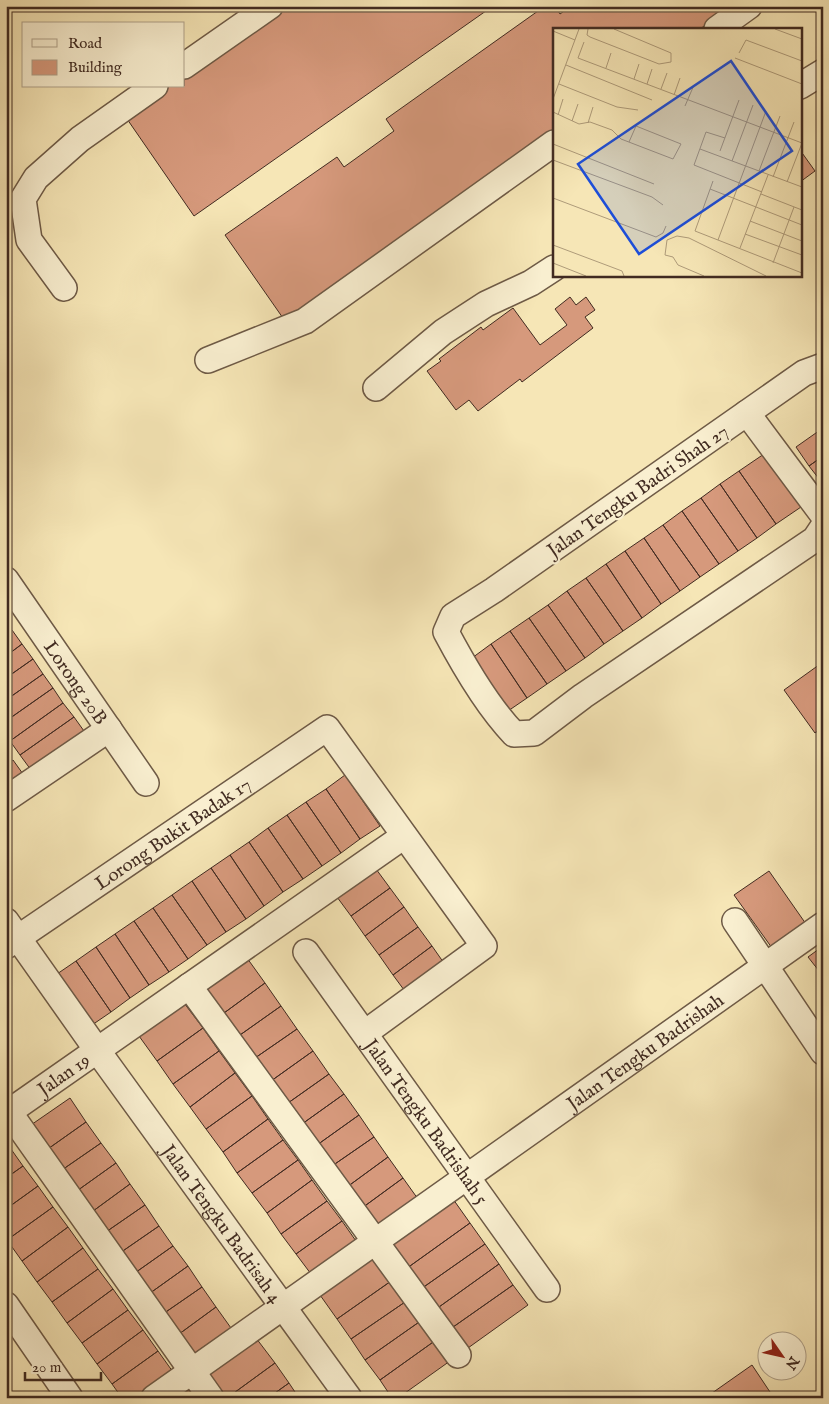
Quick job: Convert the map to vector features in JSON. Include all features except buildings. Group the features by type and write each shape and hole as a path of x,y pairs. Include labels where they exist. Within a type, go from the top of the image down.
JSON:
{"street":[{"path":"185,65 270,6"},
{"path":"718,28 748,6"},
{"path":"802,85 823,72"},
{"path":"64,288 30,240 23,199 36,178 80,139 152,88"},
{"path":"208,360 304,321 553,144"},
{"path":"376,388 443,332 486,304 531,283 553,269"},
{"name":"Jalan Tengku Badri Shah 27","path":"823,366 804,373 494,590 453,616 446,632 457,653 502,721 514,734 534,733 583,696 815,539 823,527"},
{"path":"747,413 823,515"},
{"name":"Lorong 20B","path":"6,580 146,783"},
{"name":"Lorong Bukit Badak 17","path":"10,935 327,728 404,836"},
{"path":"6,799 108,729"},
{"path":"365,1033 484,946 404,836"},
{"name":"Jalan 19","path":"7,1113 404,836"},
{"path":"735,922 823,1052"},
{"name":"Jalan Tengku Badrishah","path":"154,1398 823,926"},
{"name":"Jalan Tengku Badrisah 4","path":"10,935 97,1050 349,1398"},
{"name":"Jalan Tengku Badrishah 5","path":"306,952 547,1289"},
{"path":"189,986 458,1355"},
{"path":"7,1113 211,1398"},
{"path":"6,1305 70,1398"}]}
